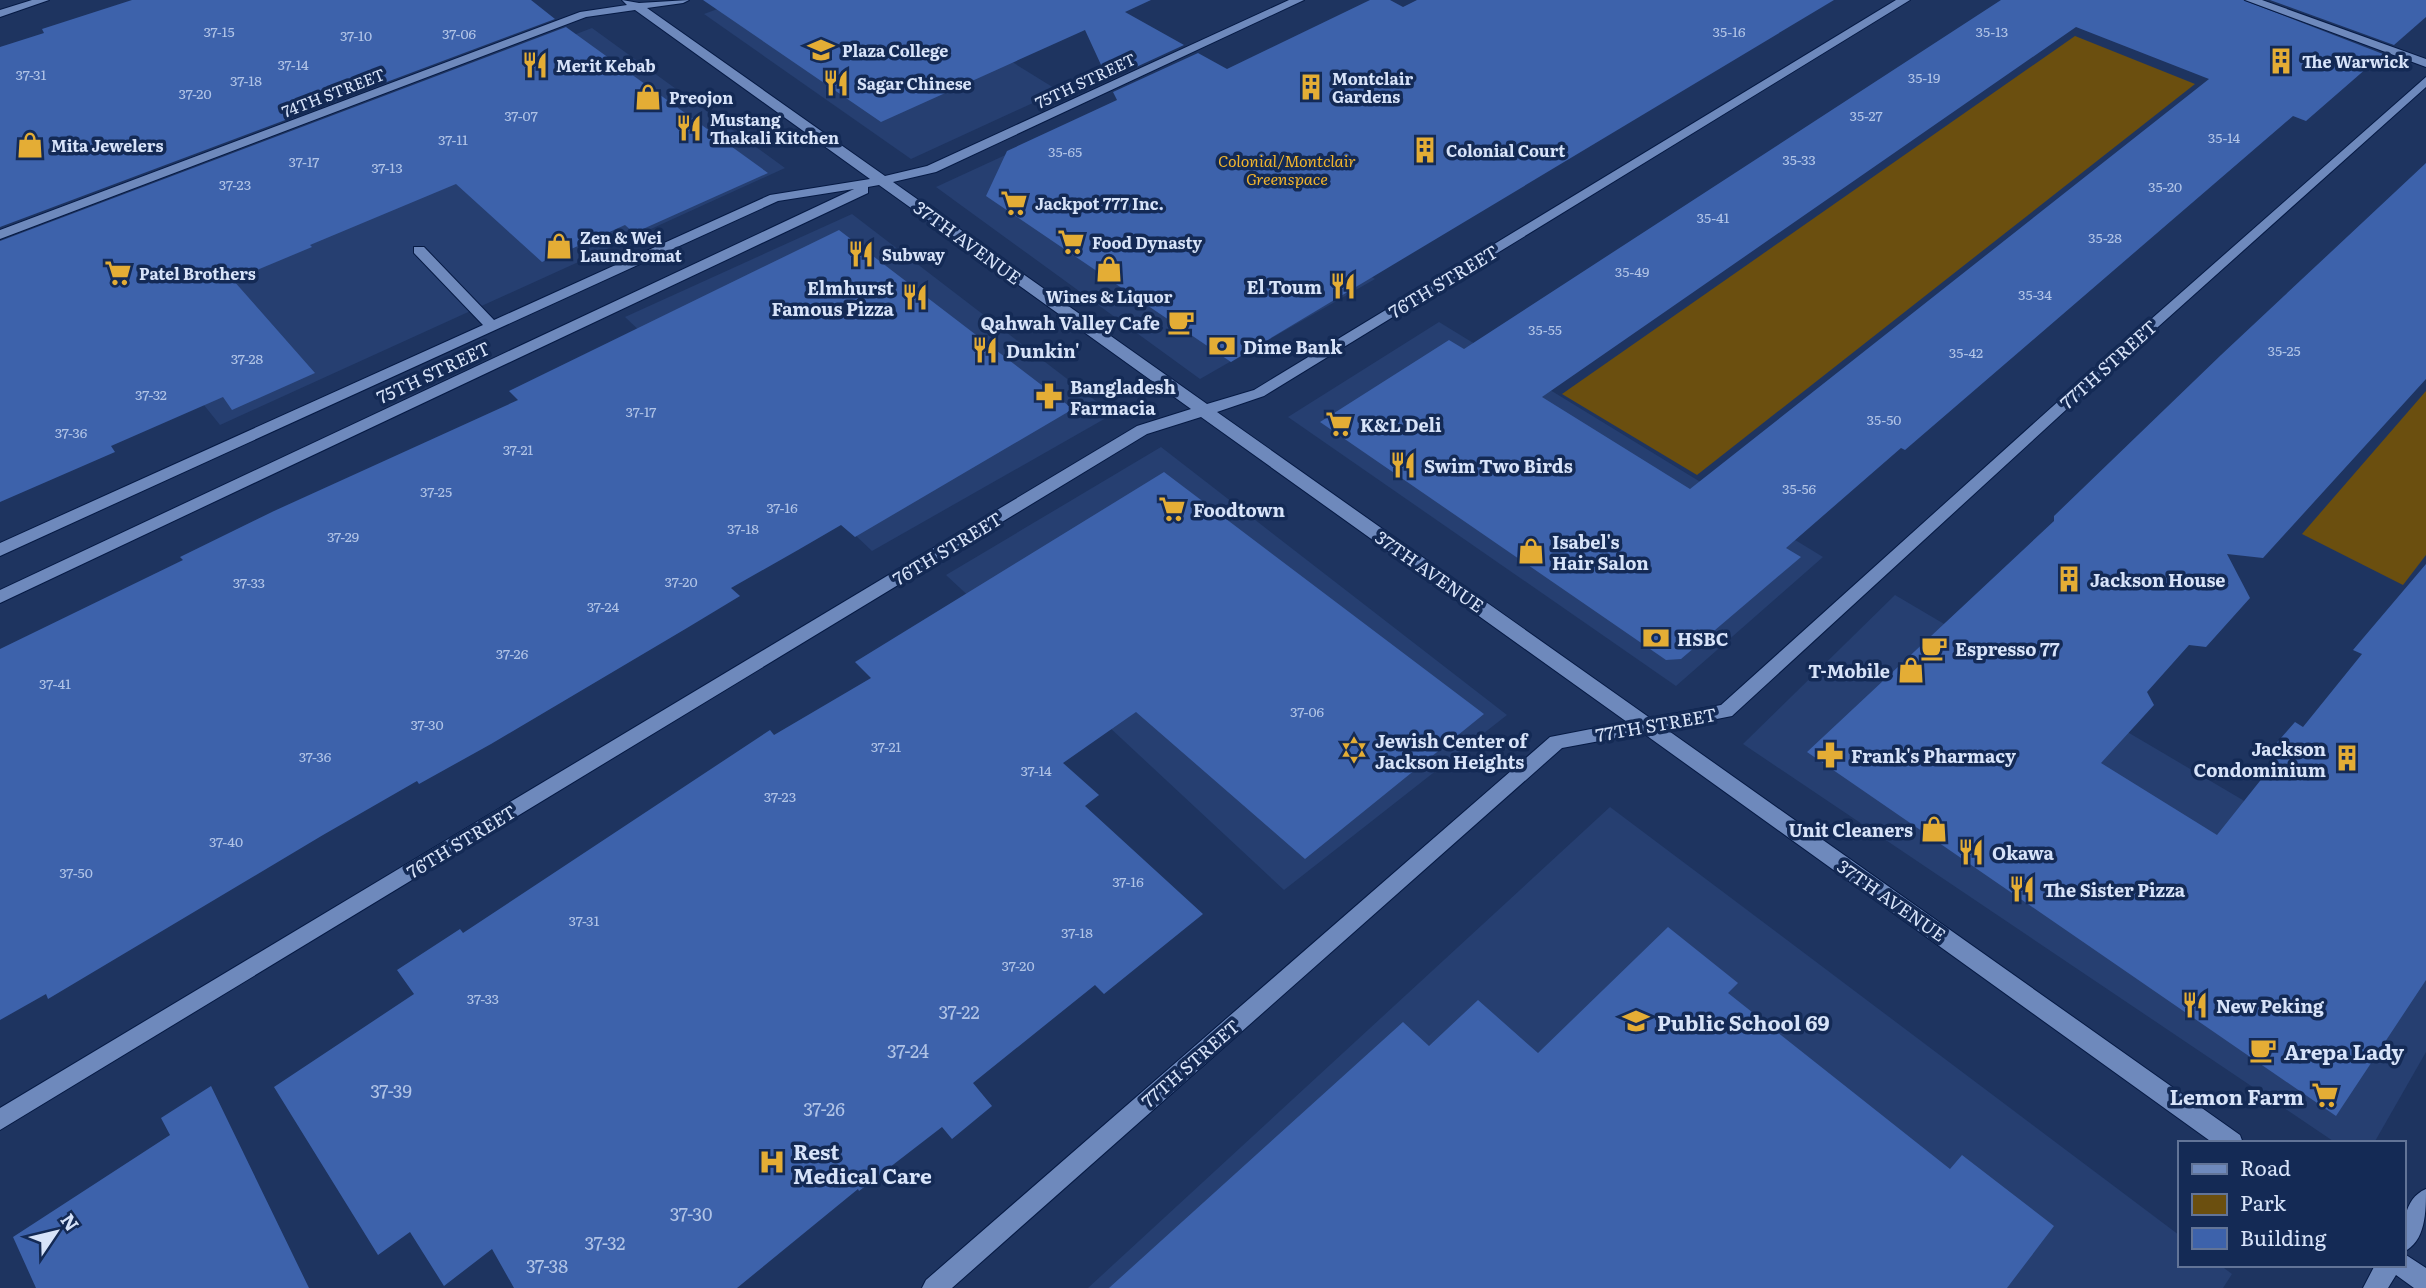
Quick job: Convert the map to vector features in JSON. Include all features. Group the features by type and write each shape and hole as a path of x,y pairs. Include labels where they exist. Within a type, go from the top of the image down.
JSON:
{"street":[{"path":"0,14 43,0"},
{"name":"74TH STREET","path":"0,235 584,14 633,4 683,0"},
{"name":"75TH STREET","path":"0,550 775,198 883,181 931,169 1298,0"},
{"name":"76TH STREET","path":"0,1120 1134,435 1259,393 1904,0"},
{"path":"2251,0 2426,63"},
{"name":"37TH AVENUE","path":"633,4 2229,1141"},
{"name":"77TH STREET","path":"934,1288 1557,742 1726,711 2087,383 2426,81"},
{"name":"75TH STREET","path":"0,597 883,181"},
{"path":"419,250 493,327"},
{"path":"2405,1237 2426,1200"},
{"path":"2405,1266 2426,1282"},
{"path":"2375,1288 2388,1267"}],"shaded area":[{"path":"742,0 912,0 1059,91 911,159 704,14"},
{"path":"592,28 785,168 220,425 159,349 0,254"},
{"path":"1105,109 1375,279 1200,379 936,187"},
{"path":"852,214 1113,414 872,551 625,317"},
{"path":"1439,322 1823,557 1676,686 1288,417"},
{"path":"1161,447 1507,715 1284,890 946,575"},
{"path":"1895,595 2426,908 2426,1052 2375,1141 2333,1141 1743,744"},
{"name":"Public School 69","path":"1610,807 2178,1234 2178,1267 2223,1267 2232,1274 2223,1288 1088,1288"}],"green space":[{"path":"2075,36 2195,84 1697,475 1562,394"},
{"path":"2426,391 2426,555 2403,585 2302,534"}],"building":[{"path":"132,0 531,0 555,19 0,227 0,47 44,33 42,29"},
{"path":"703,0 1151,0 1125,12 1184,45 1108,80 1085,30 881,122"},
{"path":"1370,0 1390,0 1403,7 1417,0 1834,0 1231,362 986,196 1007,151 1117,100 1113,92 1198,53 1227,69"},
{"path":"2001,0 2243,0 2383,54 2306,121 2293,116 1905,450 1901,448 1786,548 1801,557 1681,659 1666,660 1320,422 1449,340 1464,349","holes":["2076,27 2209,79 1690,489 1542,397"]},
{"path":"2270,0 2426,0 2426,17 2394,45"},
{"path":"566,27 768,173 634,233 625,225 542,262 456,184 310,245 312,247 233,280 315,373 232,410 223,397 111,446 115,452 0,502 0,241"},
{"path":"2426,163 2426,379 2263,558 2227,554 2250,598 2206,647 2189,645 2147,692 2154,705 2101,763 2217,835 2275,762 2265,756 2295,722 2303,727 2362,654 2353,650 2426,564 2426,980 2336,1116 1807,752 2054,521 2054,516 2221,355"},
{"path":"839,230 1073,409 855,537 841,525 731,588 740,596 491,744 419,784 417,781 323,835 48,999 46,994 0,1020 0,649 183,560 180,557 274,511 518,400 509,391"},
{"path":"1164,472 1484,714 1305,859 1136,712 1063,763 1099,795 1085,806 1203,914 1104,994 1095,985 973,1083 992,1106 952,1139 942,1127 859,1191 858,1189 737,1288 514,1288 492,1249 444,1286 410,1232 378,1255 274,1087 414,994 397,970 460,929 463,933 770,730 774,735 871,678 855,662"},
{"name":"Public School 69","path":"1668,927 1738,983 1728,993 1950,1169 1962,1155 2054,1226 2007,1288 1109,1288 1403,1022 1429,1046 1478,1000 1538,1053"},
{"path":"211,1086 309,1288 36,1288 13,1237 170,1135 161,1118"}],"place":[{"name":"Plaza College","path":"821,50"},
{"name":"The Warwick","path":"2281,61"},
{"name":"Merit Kebab","path":"535,65"},
{"name":"Sagar Chinese","path":"836,83"},
{"name":"Montclair Gardens","path":"1311,87"},
{"name":"Preojon","path":"648,97"},
{"name":"Mustang Thakali Kitchen","path":"689,128"},
{"name":"Mita Jewelers","path":"30,145"},
{"name":"Colonial Court","path":"1425,150"},
{"name":"Jackpot 777 Inc.","path":"1014,203"},
{"name":"Food Dynasty","path":"1071,242"},
{"name":"Zen & Wei Laundromat","path":"559,246"},
{"name":"Subway","path":"861,254"},
{"name":"Wines & Liquor","path":"1109,269"},
{"name":"Patel Brothers","path":"118,273"},
{"name":"El Toum","path":"1343,286"},
{"name":"Elmhurst Famous Pizza","path":"915,297"},
{"name":"Qahwah Valley Cafe","path":"1181,322"},
{"name":"Dime Bank","path":"1222,346"},
{"name":"Dunkin'","path":"985,350"},
{"name":"Bangladesh Farmacia","path":"1049,396"},
{"name":"K&L Deli","path":"1339,424"},
{"name":"Swim Two Birds","path":"1403,465"},
{"name":"Foodtown","path":"1172,509"},
{"name":"Isabel's Hair Salon","path":"1531,551"},
{"name":"Jackson House","path":"2069,579"},
{"name":"HSBC","path":"1656,638"},
{"name":"Espresso 77","path":"1934,648"},
{"name":"T-Mobile","path":"1911,670"},
{"name":"Jewish Center of Jackson Heights","path":"1354,750"},
{"name":"Frank's Pharmacy","path":"1830,755"},
{"name":"Jackson Condominium","path":"2347,758"},
{"name":"Unit Cleaners","path":"1934,829"},
{"name":"Okawa","path":"1971,852"},
{"name":"The Sister Pizza","path":"2022,889"},
{"name":"New Peking","path":"2195,1005"},
{"name":"Public School 69","path":"1636,1021"},
{"name":"Arepa Lady","path":"2263,1050"},
{"name":"Lemon Farm","path":"2325,1095"},
{"name":"Rest Medical Care","path":"772,1162"}],"park label":[{"name":"Colonial/Montclair Greenspace","path":"1287,169"}]}
